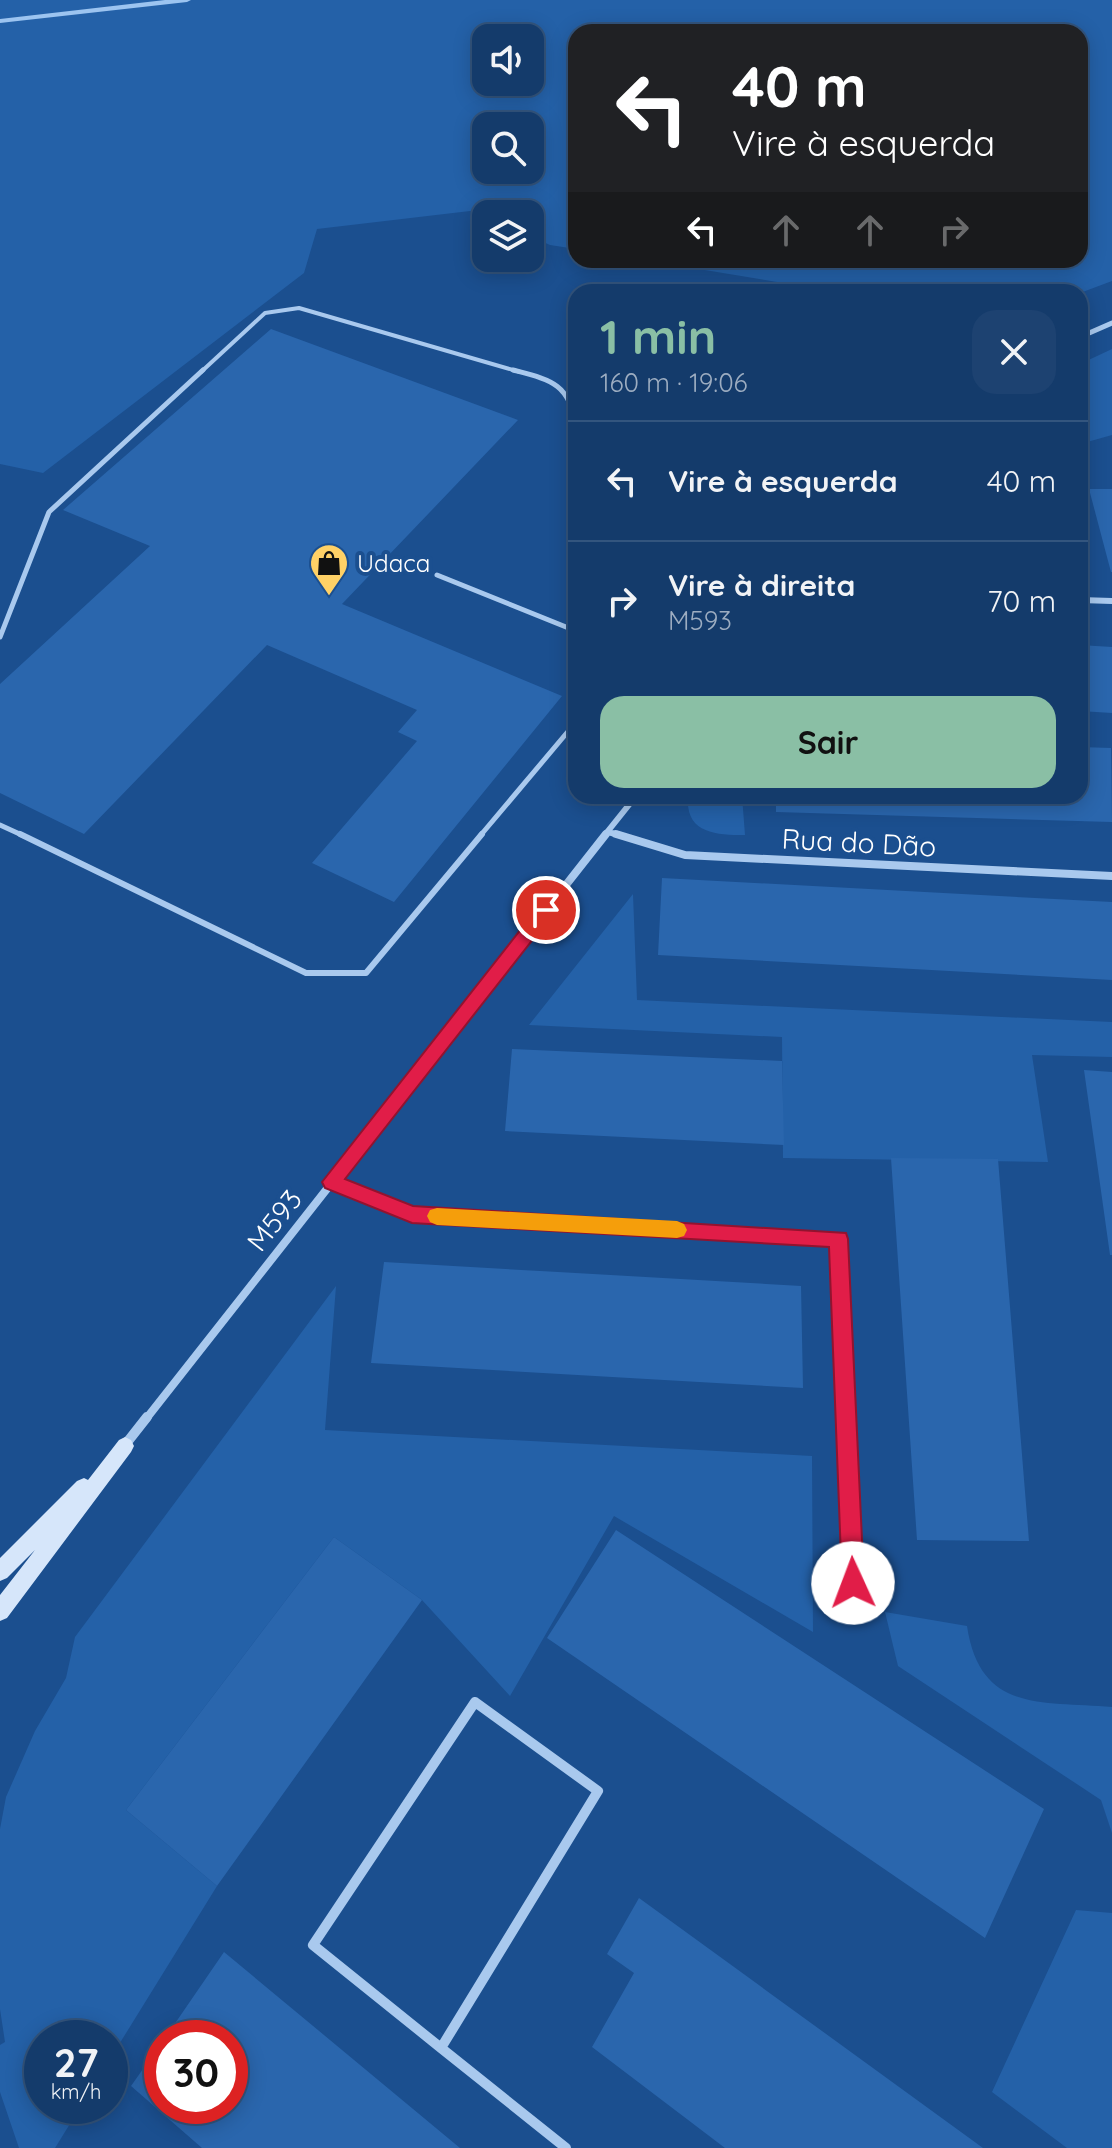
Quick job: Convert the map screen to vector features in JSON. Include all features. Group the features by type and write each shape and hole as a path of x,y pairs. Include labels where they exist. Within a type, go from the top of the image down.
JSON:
{"street":[{"path":"1088,334 1112,323"},
{"path":"1088,600 1112,601"},
{"name":"M593","path":"125,1446 630,804"},
{"name":"Rua do Dão","path":"608,832 685,855 1112,876"},
{"path":"332,1182 412,1215 839,1239 853,1583"},
{"path":"0,1571 125,1446"},
{"path":"0,1611 125,1446"},
{"path":"441,2048 598,1791 475,1702 313,1945 441,2048 566,2148"}],"lane":[{"path":"0,637 49,512 265,313 299,308 549,380 568,397"},
{"path":"437,575 568,627"},
{"path":"0,825 306,973 366,973 568,732"}],"shaded area":[{"path":"0,0 1112,0 1112,281 1088,290 1088,284 790,284 692,268 1088,268 1088,24 568,24 568,248 544,242 544,200 472,200 472,212 317,229 304,273 43,473 0,464"},
{"path":"1112,349 1112,435 1088,442 1088,360"},
{"path":"688,804 743,804 745,835 704,829 691,818"},
{"path":"633,894 637,1000 1112,1022 1112,1057 1032,1055 1048,1162 783,1158 782,1037 529,1025"},
{"path":"336,1286 325,1430 812,1456 813,1632 614,1516 510,1696 422,1600 334,1537 126,1810 217,1886 128,2030 128,2020 24,2020 24,2124 70,2124 55,2148 19,2148 0,2092 0,2045 5,2042 0,2009 0,1829 6,1797 35,1731 66,1678 75,1637"},
{"path":"885,1612 967,1626 974,1654 985,1675 1000,1688 1018,1697 1038,1702 1112,1707 1112,1833 1101,1800 898,1666"},
{"path":"1076,1910 1112,1913 1112,2148 1067,2148 992,2092"}],"building":[{"path":"271,329 518,420 342,604 562,696 394,902 312,863 417,741 398,732 417,710 267,645 84,834 0,793 0,684 150,546 63,510"},
{"path":"1089,489 1112,489 1112,572 1111,572"},
{"path":"1088,646 1112,647 1112,713 1088,712"},
{"path":"1088,747 1111,748 1112,822 776,812 776,804 1088,804"},
{"path":"662,878 1112,902 1112,980 658,955"},
{"path":"512,1049 782,1061 784,1145 505,1131"},
{"path":"1084,1070 1112,1072 1112,1255 1110,1255"},
{"path":"891,1158 998,1159 1029,1541 917,1540"},
{"path":"384,1262 801,1286 803,1388 371,1363"},
{"path":"616,1530 1044,1809 985,1938 547,1638"},
{"path":"334,1537 422,1600 217,1886 126,1810"},
{"path":"639,1898 983,2148 725,2148 592,2047 634,1973 607,1954"},
{"path":"224,1952 460,2148 202,2148 175,2124 248,2124 248,2020 177,2020"},
{"path":"144,2068 144,2097 131,2086"}],"waterway":[{"path":"0,21 187,0"}],"slow traffic":[{"path":"437,1216 677,1230"}],"place":[{"name":"Udaca","path":"329,597"}],"route":[{"path":"546,910 332,1182 412,1215 839,1239 853,1583"}]}
